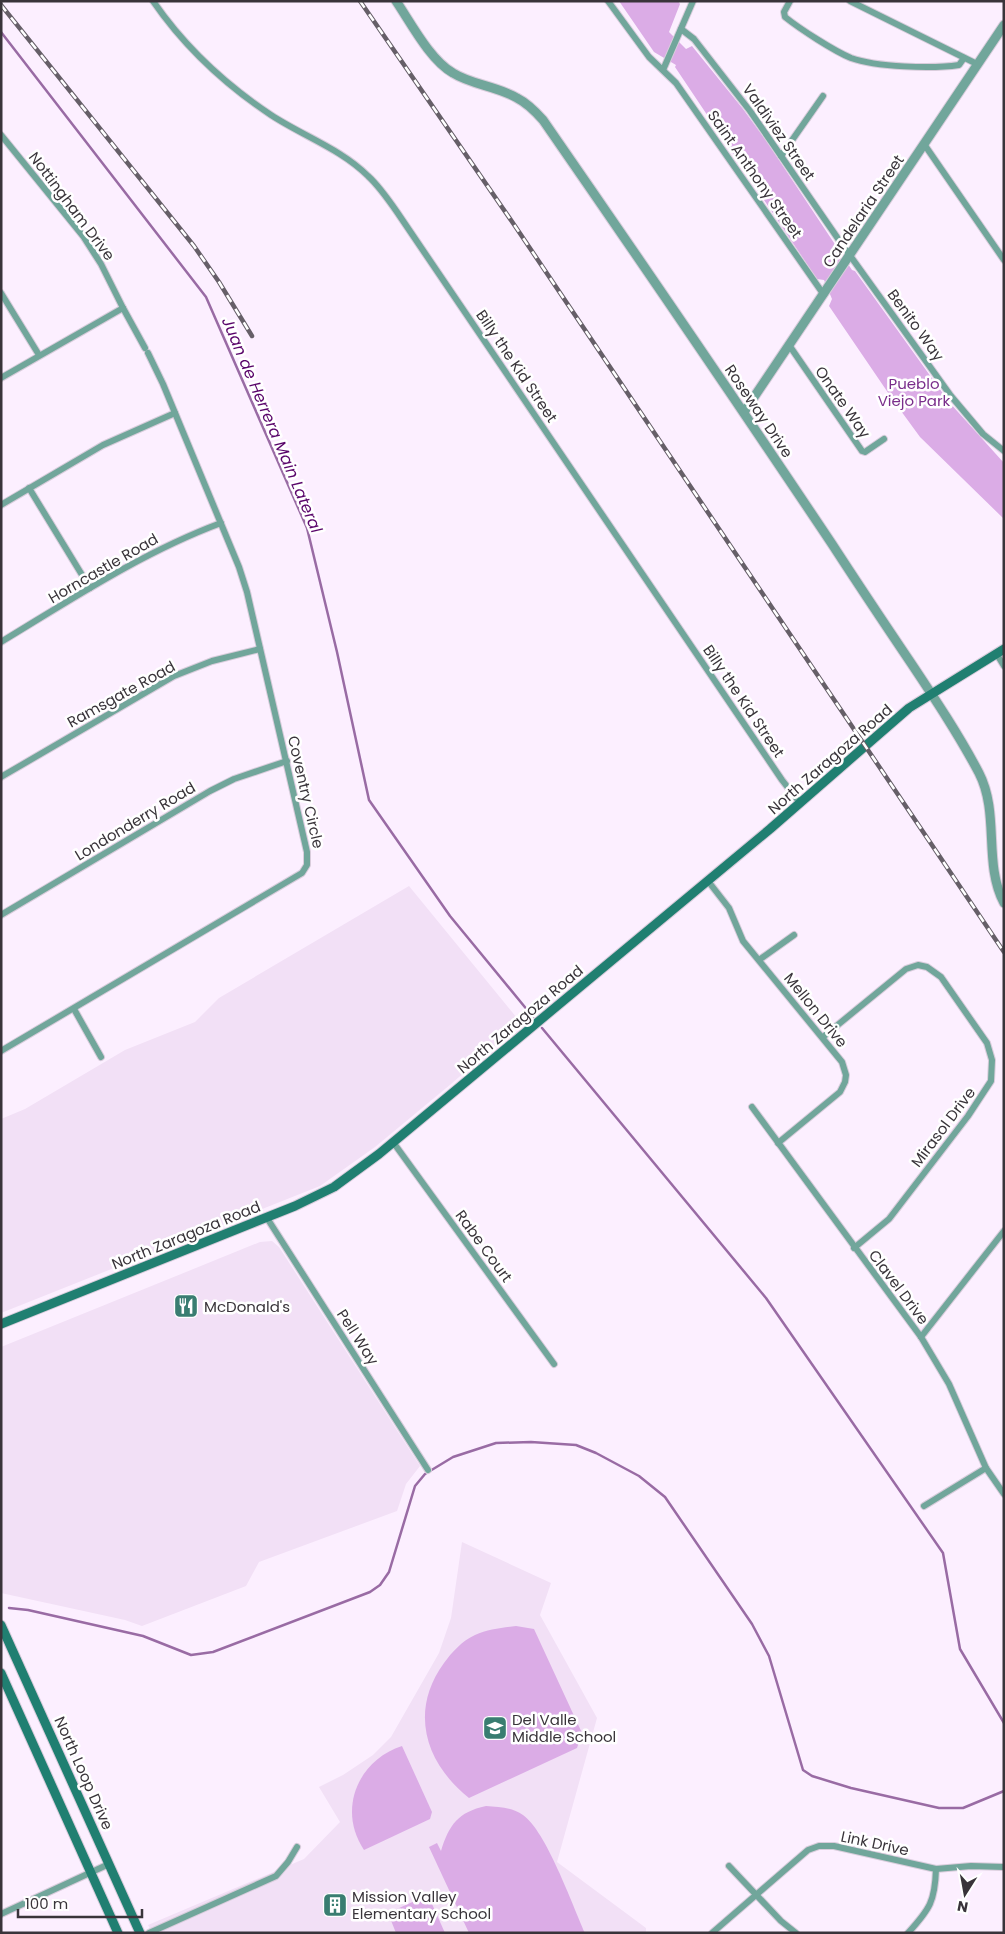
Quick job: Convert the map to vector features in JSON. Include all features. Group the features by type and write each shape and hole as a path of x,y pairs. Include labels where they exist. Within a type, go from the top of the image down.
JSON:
{"main road":[{"name":"North Zaragoza Road","path":"1,1324 267,1218 311,1199 358,1171 708,882 909,708 1000,651"},
{"name":"North Loop Drive","path":"1,1625 140,1933"},
{"path":"1,1673 118,1933"}],"street":[{"name":"Billy the Kid Street","path":"153,1 191,47 231,85 271,115 349,160 377,185 403,220 772,765 800,803"},
{"name":"Roseway Drive","path":"396,1 426,46 444,67 468,80 516,97 530,106 543,120 744,412 964,746 984,784 991,818 992,866 996,888 1004,904"},
{"name":"Saint Anthony Street","path":"608,1 649,57 676,83 824,295"},
{"path":"663,70 693,1"},
{"path":"790,1 784,12 785,17 851,58 877,64 943,66 959,65 964,58"},
{"path":"850,1 977,64"},
{"name":"Candelaria Street","path":"744,412 1004,25"},
{"name":"Valdiviez Street","path":"681,29 694,39 750,111 850,255"},
{"path":"781,156 823,96"},
{"name":"Nottingham Drive","path":"1,135 83,236 102,264 163,384"},
{"path":"924,144 1004,260"},
{"name":"Benito Way","path":"850,255 951,396 983,434 1004,451"},
{"path":"1,293 40,355"},
{"path":"1,378 123,308"},
{"name":"Onate Way","path":"789,345 862,451 865,452 884,438"},
{"name":"Coventry Circle","path":"1,1051 304,871 307,865 307,852 287,761 239,567 163,384"},
{"path":"1,505 103,445 176,413"},
{"path":"30,488 90,588"},
{"name":"Horncastle Road","path":"1,642 90,588 180,540 221,523"},
{"name":"Ramsgate Road","path":"1,778 174,676 212,661 260,649"},
{"path":"1000,651 1004,666"},
{"name":"Londonderry Road","path":"1,916 210,791 234,780 287,761"},
{"name":"Mellon Drive","path":"708,882 726,902 743,941 823,1036 845,1068 846,1075 843,1088 837,1095 778,1143"},
{"path":"759,960 794,935"},
{"name":"Mirasol Drive","path":"823,1036 906,969 918,965 927,967 941,977 987,1043 992,1060 991,1081 968,1116 889,1219 854,1248"},
{"path":"74,1009 101,1057"},
{"name":"Clavel Drive","path":"752,1107 920,1337 949,1384 986,1468 1004,1494"},
{"name":"Rabe Court","path":"393,1142 554,1364"},
{"name":"Pell Way","path":"267,1218 428,1470"},
{"path":"920,1337 1004,1231"},
{"path":"924,1506 986,1468"},
{"name":"Link Drive","path":"712,1933 808,1850 819,1846 834,1846 936,1869 971,1866 1004,1867"},
{"path":"149,1933 276,1876 288,1862 297,1847"},
{"path":"1,1914 109,1864"},
{"path":"729,1866 781,1921 796,1933"},
{"path":"908,1933 922,1917 933,1899 936,1869"}],"shaded area":[{"path":"409,886 521,1023 375,1147 320,1186 1,1313 1,1119 25,1109 125,1050 195,1022 219,998"},
{"path":"272,1241 279,1247 420,1466 406,1484 397,1511 259,1562 246,1586 142,1626 125,1620 1,1593 1,1347 260,1242"},
{"name":"Del Valle Middle School","path":"462,1542 551,1583 540,1615 597,1718 557,1862 646,1928 646,1933 152,1933 148,1925 304,1859 340,1822 319,1787 343,1775 373,1755 391,1737 439,1653 451,1618"}],"green space":[{"name":"Pueblo Viejo Park","path":"619,1 678,1 680,4 669,32 686,49 692,46 743,109 852,270 855,271 949,402 1004,463 1004,519 920,437 829,306 832,299 824,280 817,279 675,67 676,65 654,52"},
{"path":"516,1626 534,1629 582,1733 577,1748 469,1798 442,1769 433,1753 427,1735 425,1718 427,1699 433,1681 444,1663 470,1637 485,1631"},
{"path":"402,1746 432,1812 430,1819 364,1850 356,1835 352,1819 356,1788 374,1763 387,1753"},
{"path":"486,1806 514,1810 532,1823 541,1836 566,1887 585,1933 469,1933 429,1847 437,1843 441,1851 447,1834 456,1821 468,1812"},
{"path":"428,1895 445,1933 396,1933 388,1913"}],"waterway":[{"name":"Juan de Herrera Main Lateral","path":"1,32 206,297 307,528 337,652 369,800 450,916 533,1017"},
{"path":"542,1028 766,1298 943,1553 960,1649 1004,1723"},
{"path":"9,1608 28,1610 143,1636 191,1655 213,1652 370,1592 380,1585 389,1572 415,1486 425,1474 453,1457 496,1443 531,1442 576,1445 596,1453 639,1476 665,1497 752,1624 769,1656 803,1770 812,1776 851,1788 939,1808 963,1808 1004,1791"}],"railway":[{"path":"360,1 515,226 1004,952"},
{"path":"1,5 194,246 219,282 252,336"}],"place":[{"name":"McDonald's","path":"186,1306"},
{"name":"Del Valle Middle School","path":"495,1728"},
{"name":"Mission Valley Elementary School","path":"335,1905"}]}
